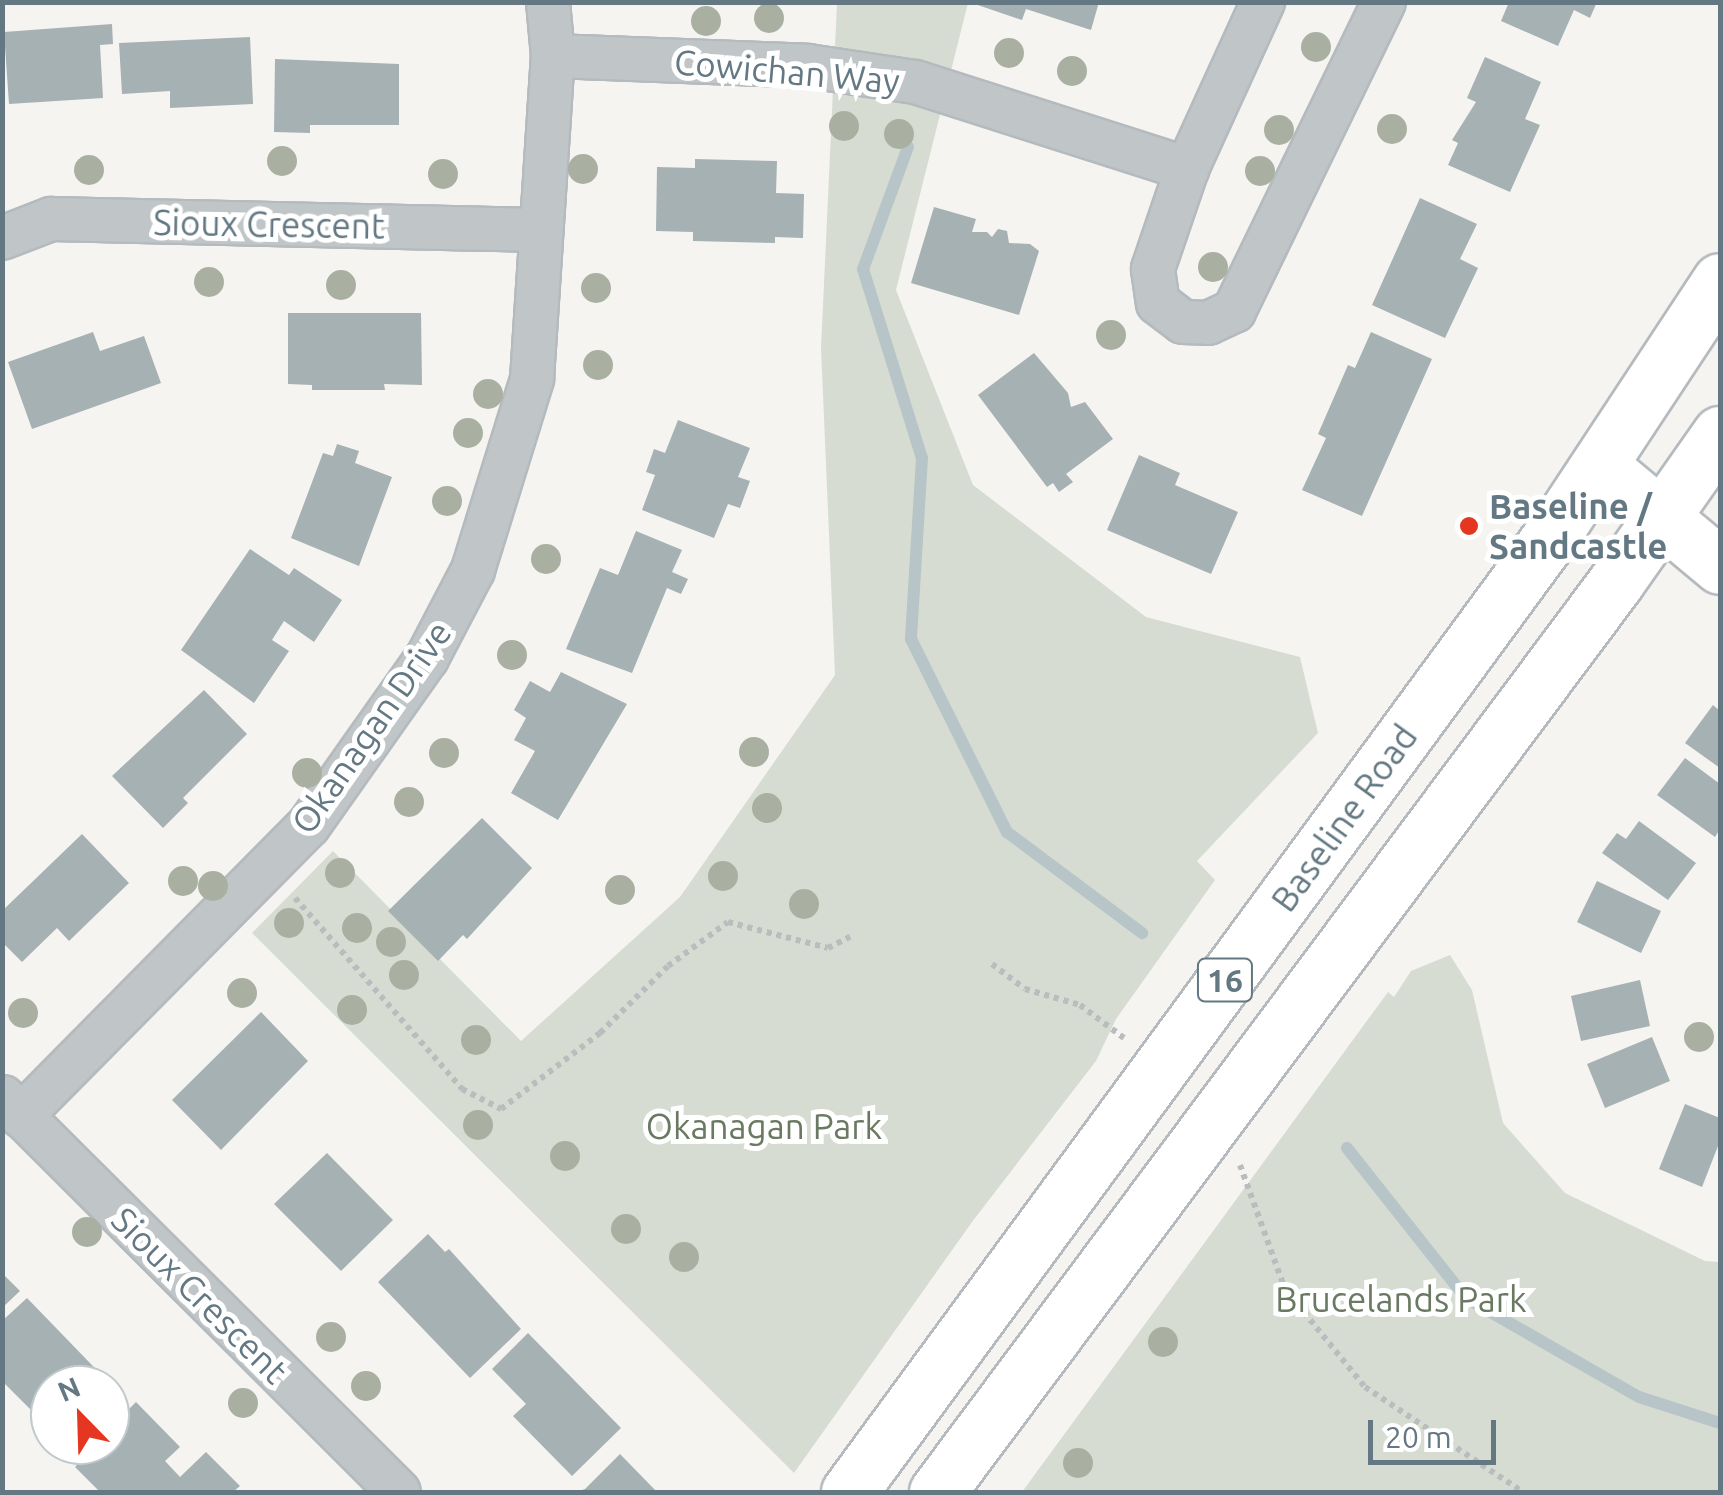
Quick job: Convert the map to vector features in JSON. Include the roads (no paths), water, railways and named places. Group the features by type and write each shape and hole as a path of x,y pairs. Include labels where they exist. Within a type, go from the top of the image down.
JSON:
{"main road":[{"name":"Baseline Road","path":"849,1492 1600,466 1720,281"},
{"name":"16","path":"937,1492 1664,518 1720,434"},
{"path":"1600,466 1720,566"}],"street":[{"name":"Okanagan Drive","path":"12,1106 309,824 427,658 473,570 532,378 553,56 548,2"},
{"path":"1263,2 1187,169 1153,269 1158,303 1183,322 1208,323 1234,310 1384,2"},
{"name":"Cowichan Way","path":"553,56 808,66 915,82 1187,169"},
{"name":"Sioux Crescent","path":"2,238 51,218 540,230"},
{"name":"Sioux Crescent","path":"12,1106 399,1492"}],"waterway":[{"path":"908,147 863,269 922,458 911,639 1007,832 1142,933"},
{"path":"1347,1148 1466,1298 1639,1397 1720,1423"}],"place":[{"name":"Baseline / Sandcastle","path":"1469,526"}],"park label":[{"name":"Okanagan Park","path":"764,1126"},
{"name":"Brucelands Park","path":"1401,1299"}]}
